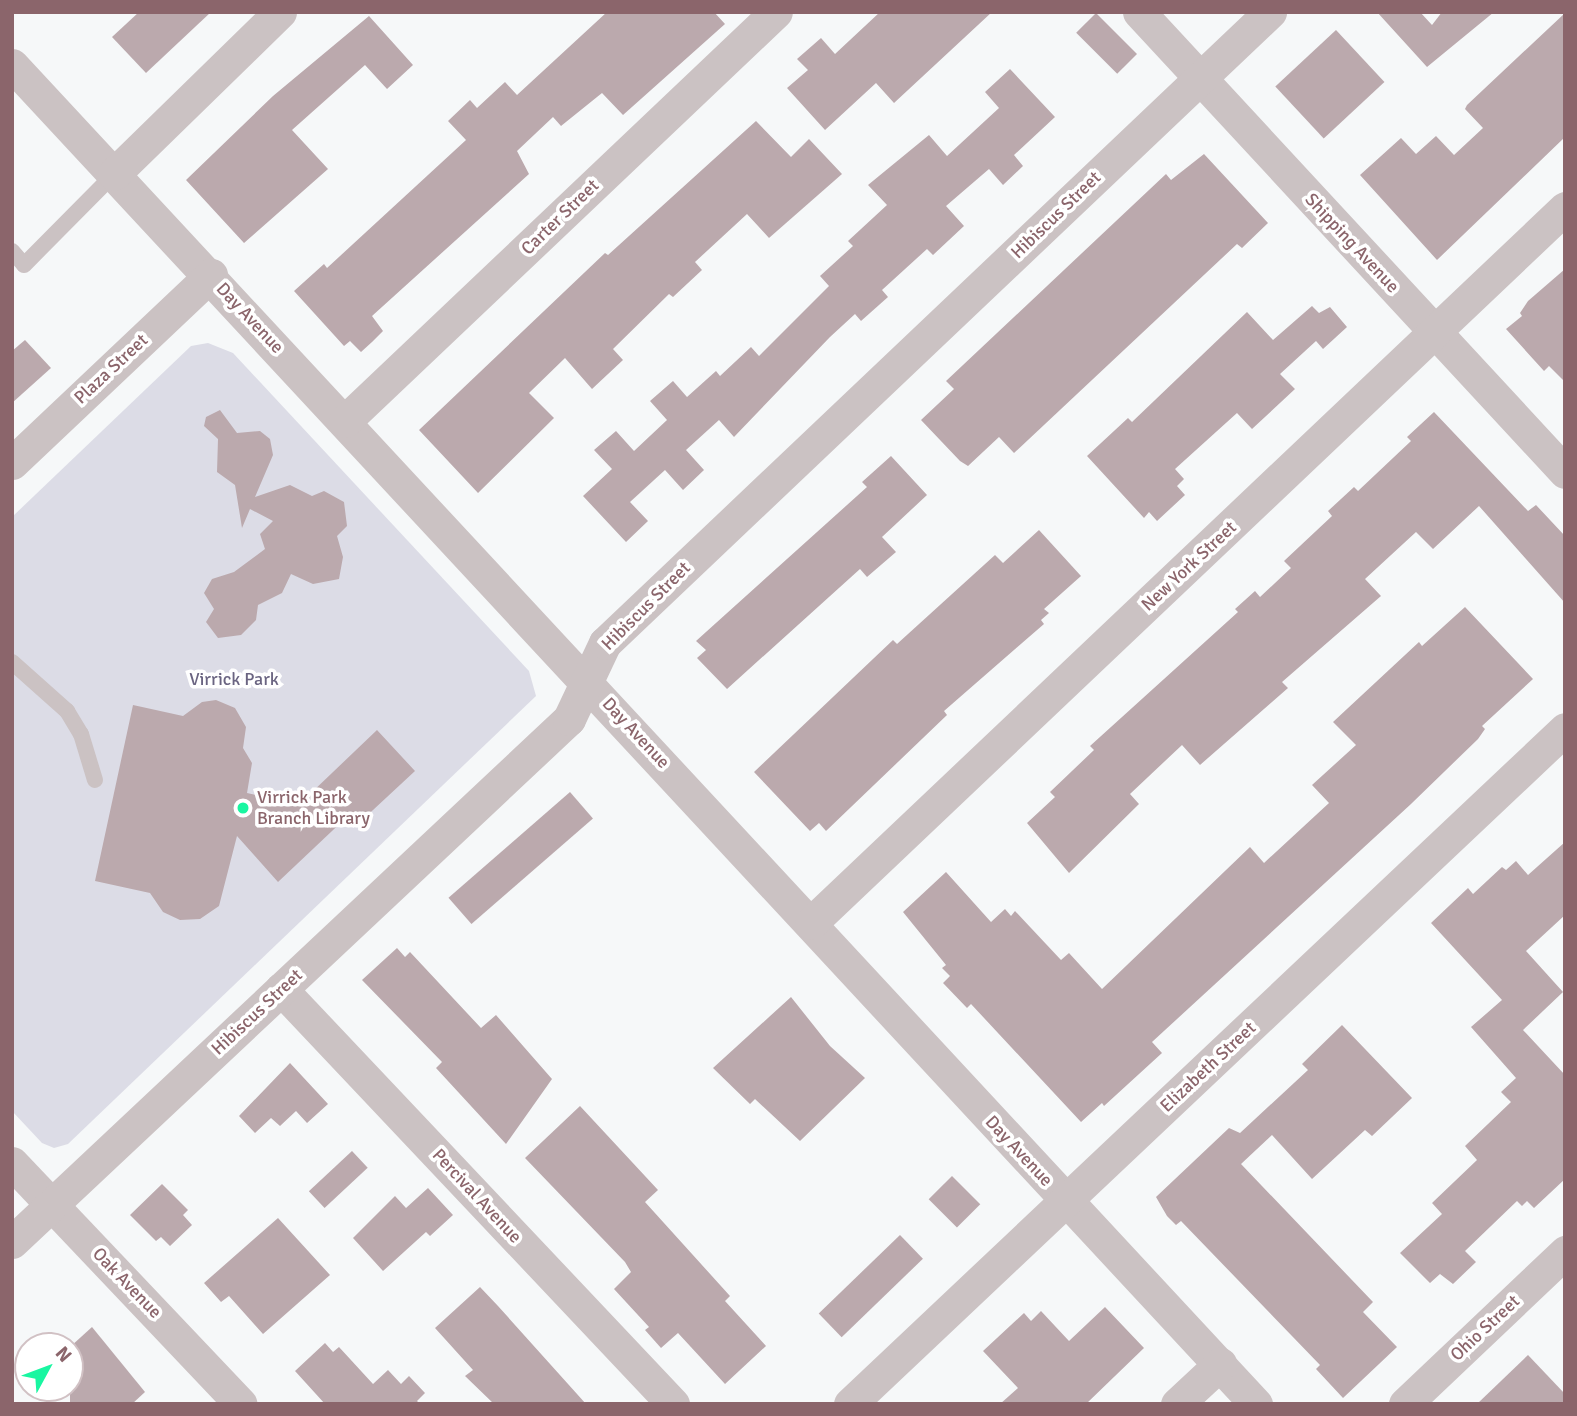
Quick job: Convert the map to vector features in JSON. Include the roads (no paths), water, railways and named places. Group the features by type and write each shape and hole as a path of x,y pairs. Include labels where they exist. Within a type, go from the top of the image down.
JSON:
{"street":[{"path":"114,174 280,12"},
{"name":"Carter Street","path":"345,421 776,12"},
{"name":"Shipping Avenue","path":"1139,12 1565,472"},
{"name":"Hibiscus Street","path":"12,1242 569,719 605,643 1270,12"},
{"name":"Day Avenue","path":"12,65 211,275 1256,1404"},
{"name":"New York Street","path":"811,923 1565,208"},
{"name":"Plaza Street","path":"12,463 211,275"},
{"name":"Elizabeth Street","path":"850,1404 1565,729"},
{"name":"Percival Avenue","path":"281,989 673,1404"},
{"name":"Oak Avenue","path":"12,1163 241,1404"},
{"name":"Ohio Street","path":"1405,1404 1565,1252"},
{"path":"1177,1404 1220,1364"}],"lane":[{"path":"12,251 18,270 114,174"},
{"path":"12,662 67,711 81,734 95,780"}],"place":[{"name":"Virrick Park Branch Library","path":"243,808"}],"park label":[{"name":"Virrick Park","path":"234,679"}]}
